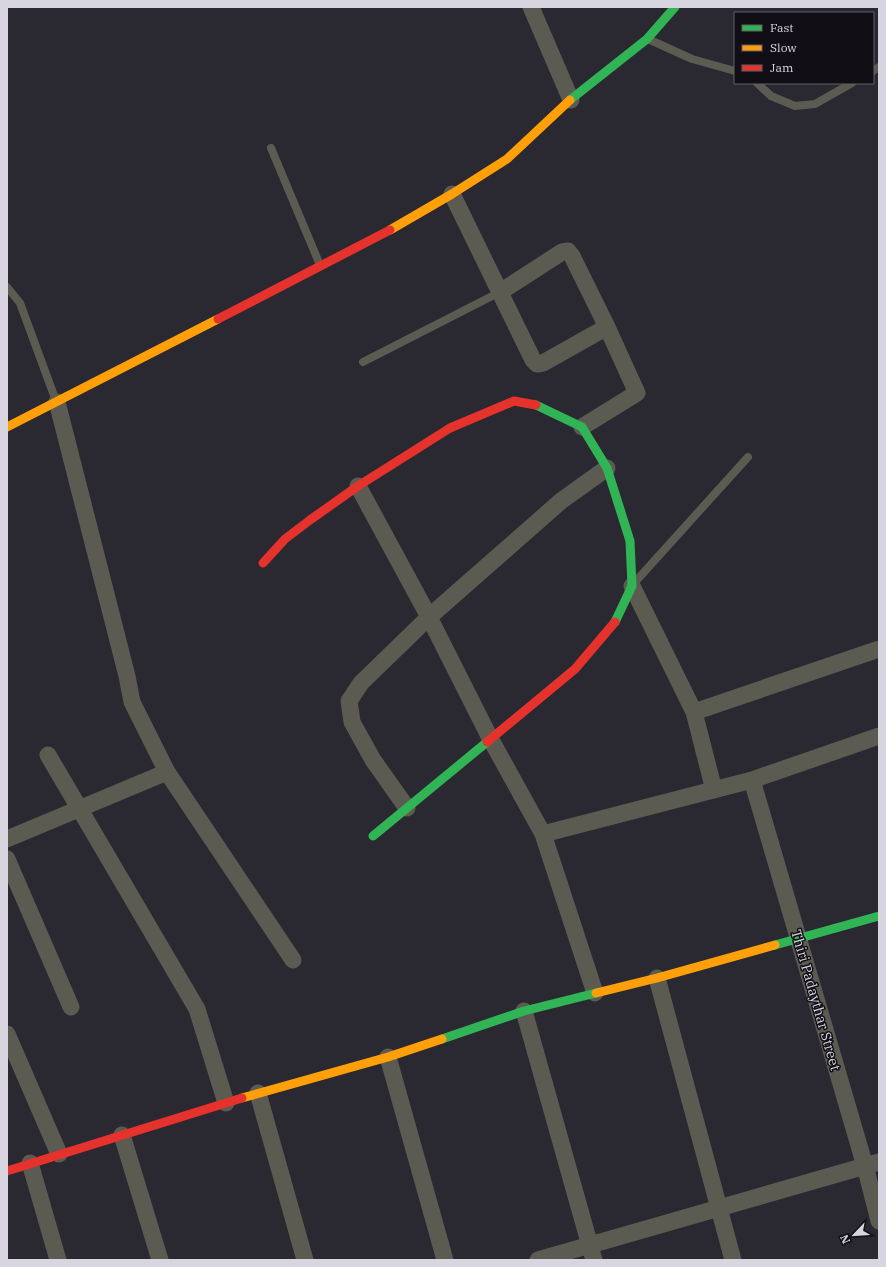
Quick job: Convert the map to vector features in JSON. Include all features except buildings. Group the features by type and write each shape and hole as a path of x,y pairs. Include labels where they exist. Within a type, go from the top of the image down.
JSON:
{"street":[{"path":"531,7 571,100"},
{"path":"7,427 375,240 452,194 507,159 571,100 626,58 647,39 675,7"},
{"path":"452,194 533,360 537,364 543,363 607,327"},
{"path":"500,292 562,252 568,251 607,327 636,387 637,393 582,427"},
{"path":"263,563 285,539 310,520 358,486 450,428 514,401 534,404 582,427 607,468 630,541 632,586 694,712 714,790"},
{"path":"57,402 127,676 132,702 167,772 294,960"},
{"path":"407,808 373,760 352,722 349,700 361,683 429,617 561,501 607,468"},
{"path":"358,486 429,617 490,738 543,834 595,994"},
{"path":"373,836 575,668 614,624 632,586"},
{"path":"694,712 879,649"},
{"path":"543,834 752,780 879,736"},
{"path":"48,756 197,1009 226,1103"},
{"path":"7,839 167,772"},
{"name":"Thiri Padaythar Street","path":"752,780 798,938 872,1164 879,1221"},
{"path":"7,859 71,1007"},
{"path":"7,1171 30,1162 258,1093 388,1058 524,1011 657,978 879,916"},
{"path":"657,978 733,1260"},
{"path":"524,1011 592,1252"},
{"path":"7,1034 59,1154"},
{"path":"388,1058 445,1260"},
{"path":"258,1093 305,1260"},
{"path":"122,1135 160,1260"},
{"path":"30,1162 58,1260"},
{"path":"538,1260 592,1252 718,1208 872,1164"}],"lane":[{"path":"647,39 692,59 734,72"},
{"path":"758,84 771,96 795,106 815,104 850,84"},
{"path":"271,148 321,267"},
{"path":"7,287 20,303 57,402"},
{"path":"363,362 500,292"},
{"path":"632,586 748,457"}],"traffic: fast":[{"path":"570,100 647,39 675,7"},
{"path":"536,405 582,427 607,468 630,541 632,586 615,622"},
{"path":"373,836 487,742"},
{"path":"775,945 879,916"},
{"path":"442,1039 524,1011 596,993"}],"traffic: slow":[{"path":"390,230 452,194 507,159 570,100"},
{"path":"7,427 218,319"},
{"path":"596,993 657,978 775,945"},
{"path":"242,1098 388,1057 442,1039"}],"traffic: jam":[{"path":"218,319 390,230"},
{"path":"263,563 285,539 310,520 358,486 450,428 514,401 536,405"},
{"path":"487,742 575,669 615,622"},
{"path":"7,1171 242,1098"}]}
